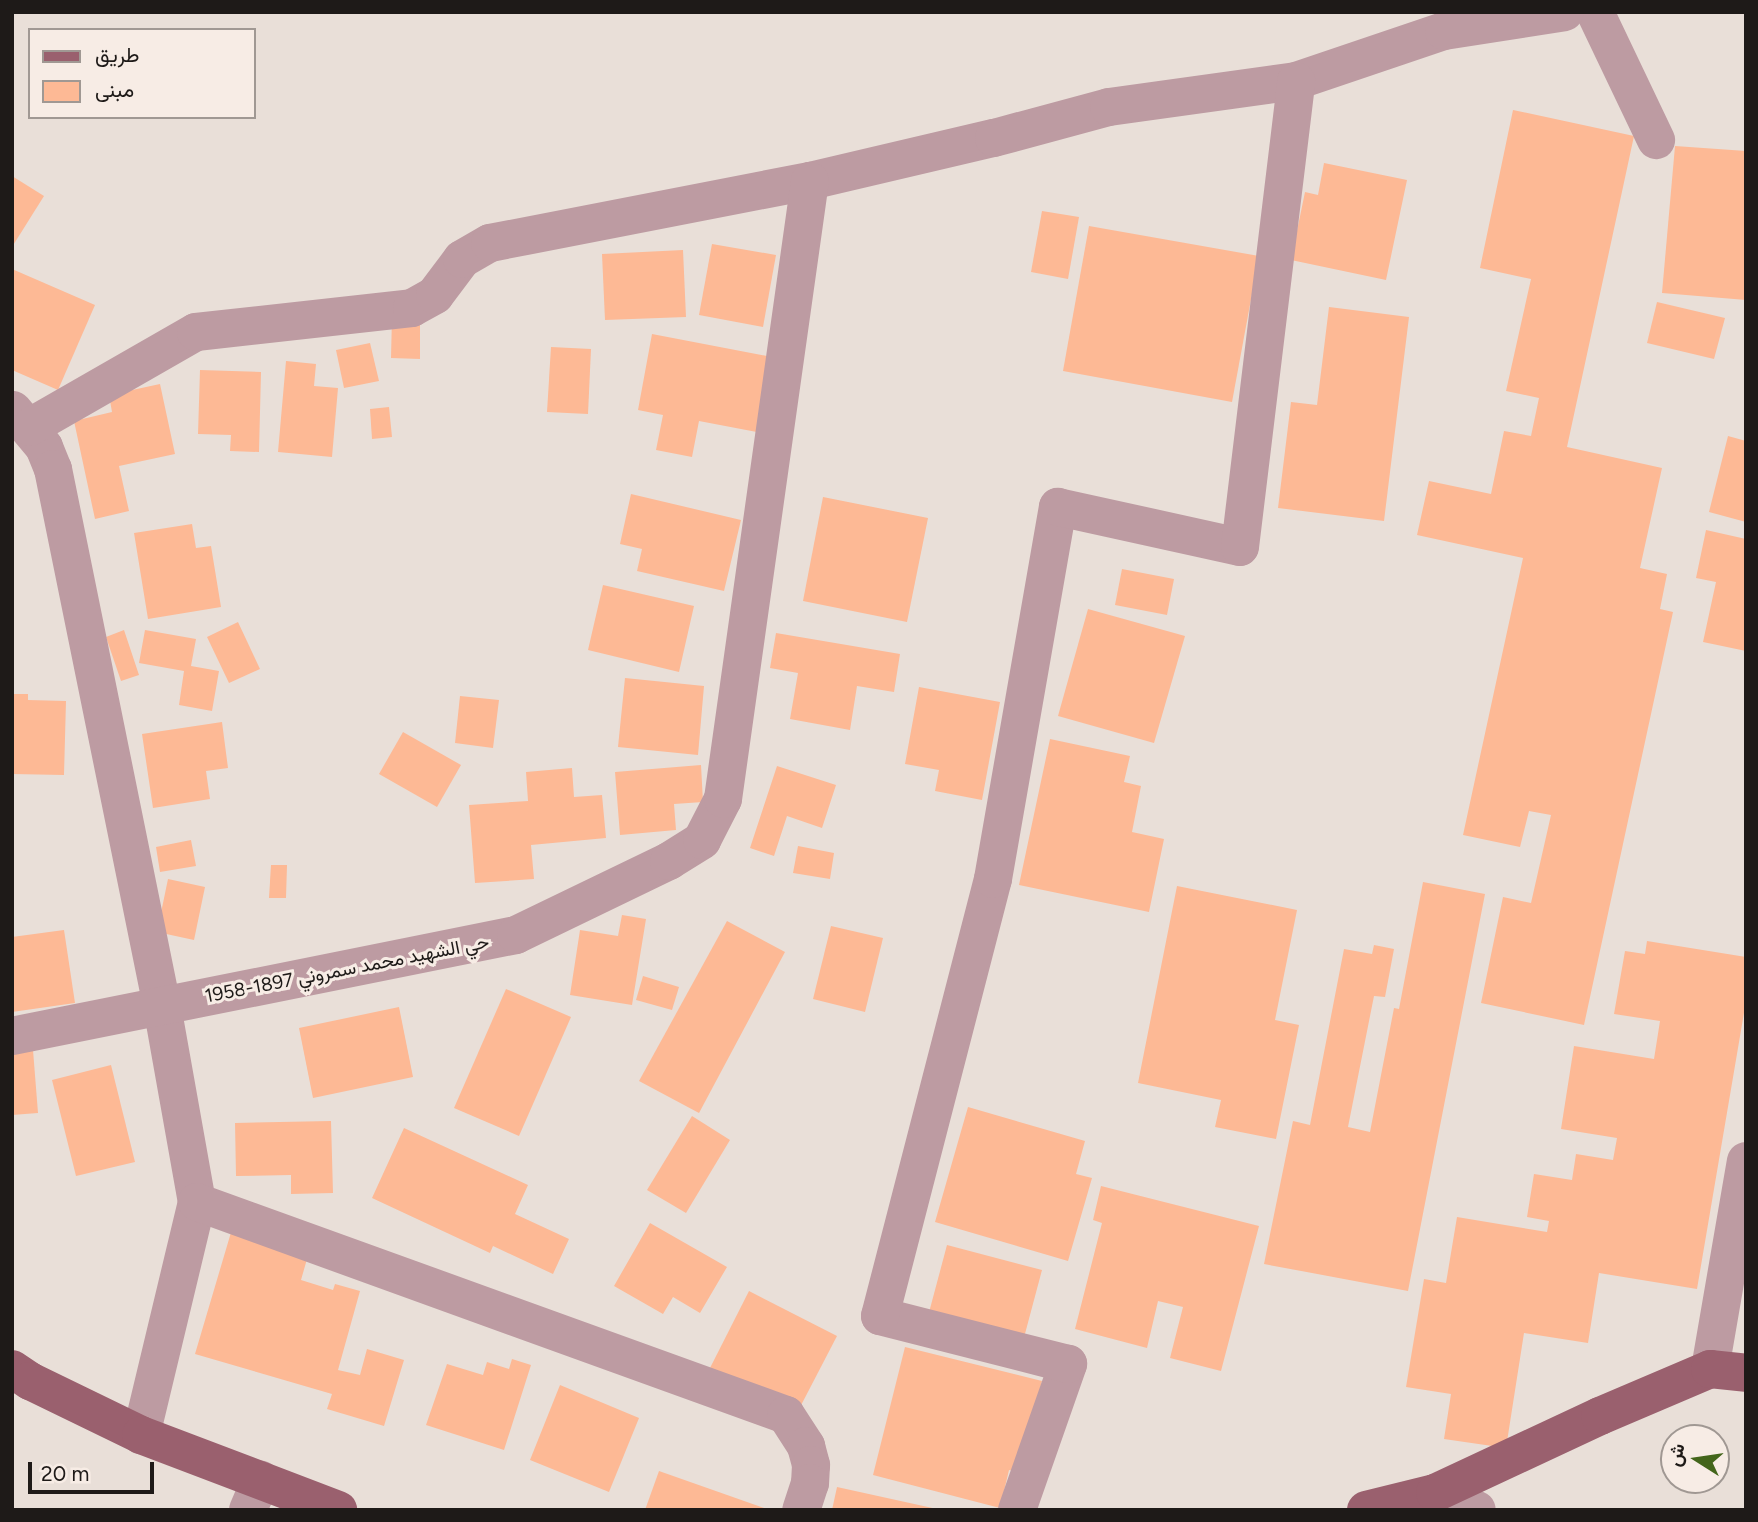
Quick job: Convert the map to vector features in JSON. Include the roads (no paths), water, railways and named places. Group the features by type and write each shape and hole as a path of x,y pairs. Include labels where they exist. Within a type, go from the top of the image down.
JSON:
{"main road":[{"path":"12,1369 30,1381 141,1435 254,1495 338,1510"},
{"path":"1366,1510 1435,1493 1600,1416 1728,1371"}],"street":[{"path":"141,1435 197,1202 162,1006 53,469 44,447 21,418 196,332 412,308 435,295 462,259 490,243 810,181 994,138 1109,107 1296,81 1444,30 1565,12"},
{"path":"1595,12 1656,140"},
{"path":"1017,1510 1068,1364 880,1316 993,879 1058,507 1240,547 1296,81"},
{"name":"حي الشهيد محمد سمروني 1897-1958","path":"12,1036 516,935 669,861 702,839 723,799 810,181"},
{"path":"1728,1371 1746,1161"},
{"path":"197,1202 786,1415 802,1437 811,1465 810,1483 801,1510"},
{"path":"1435,1493 1477,1510"}]}
